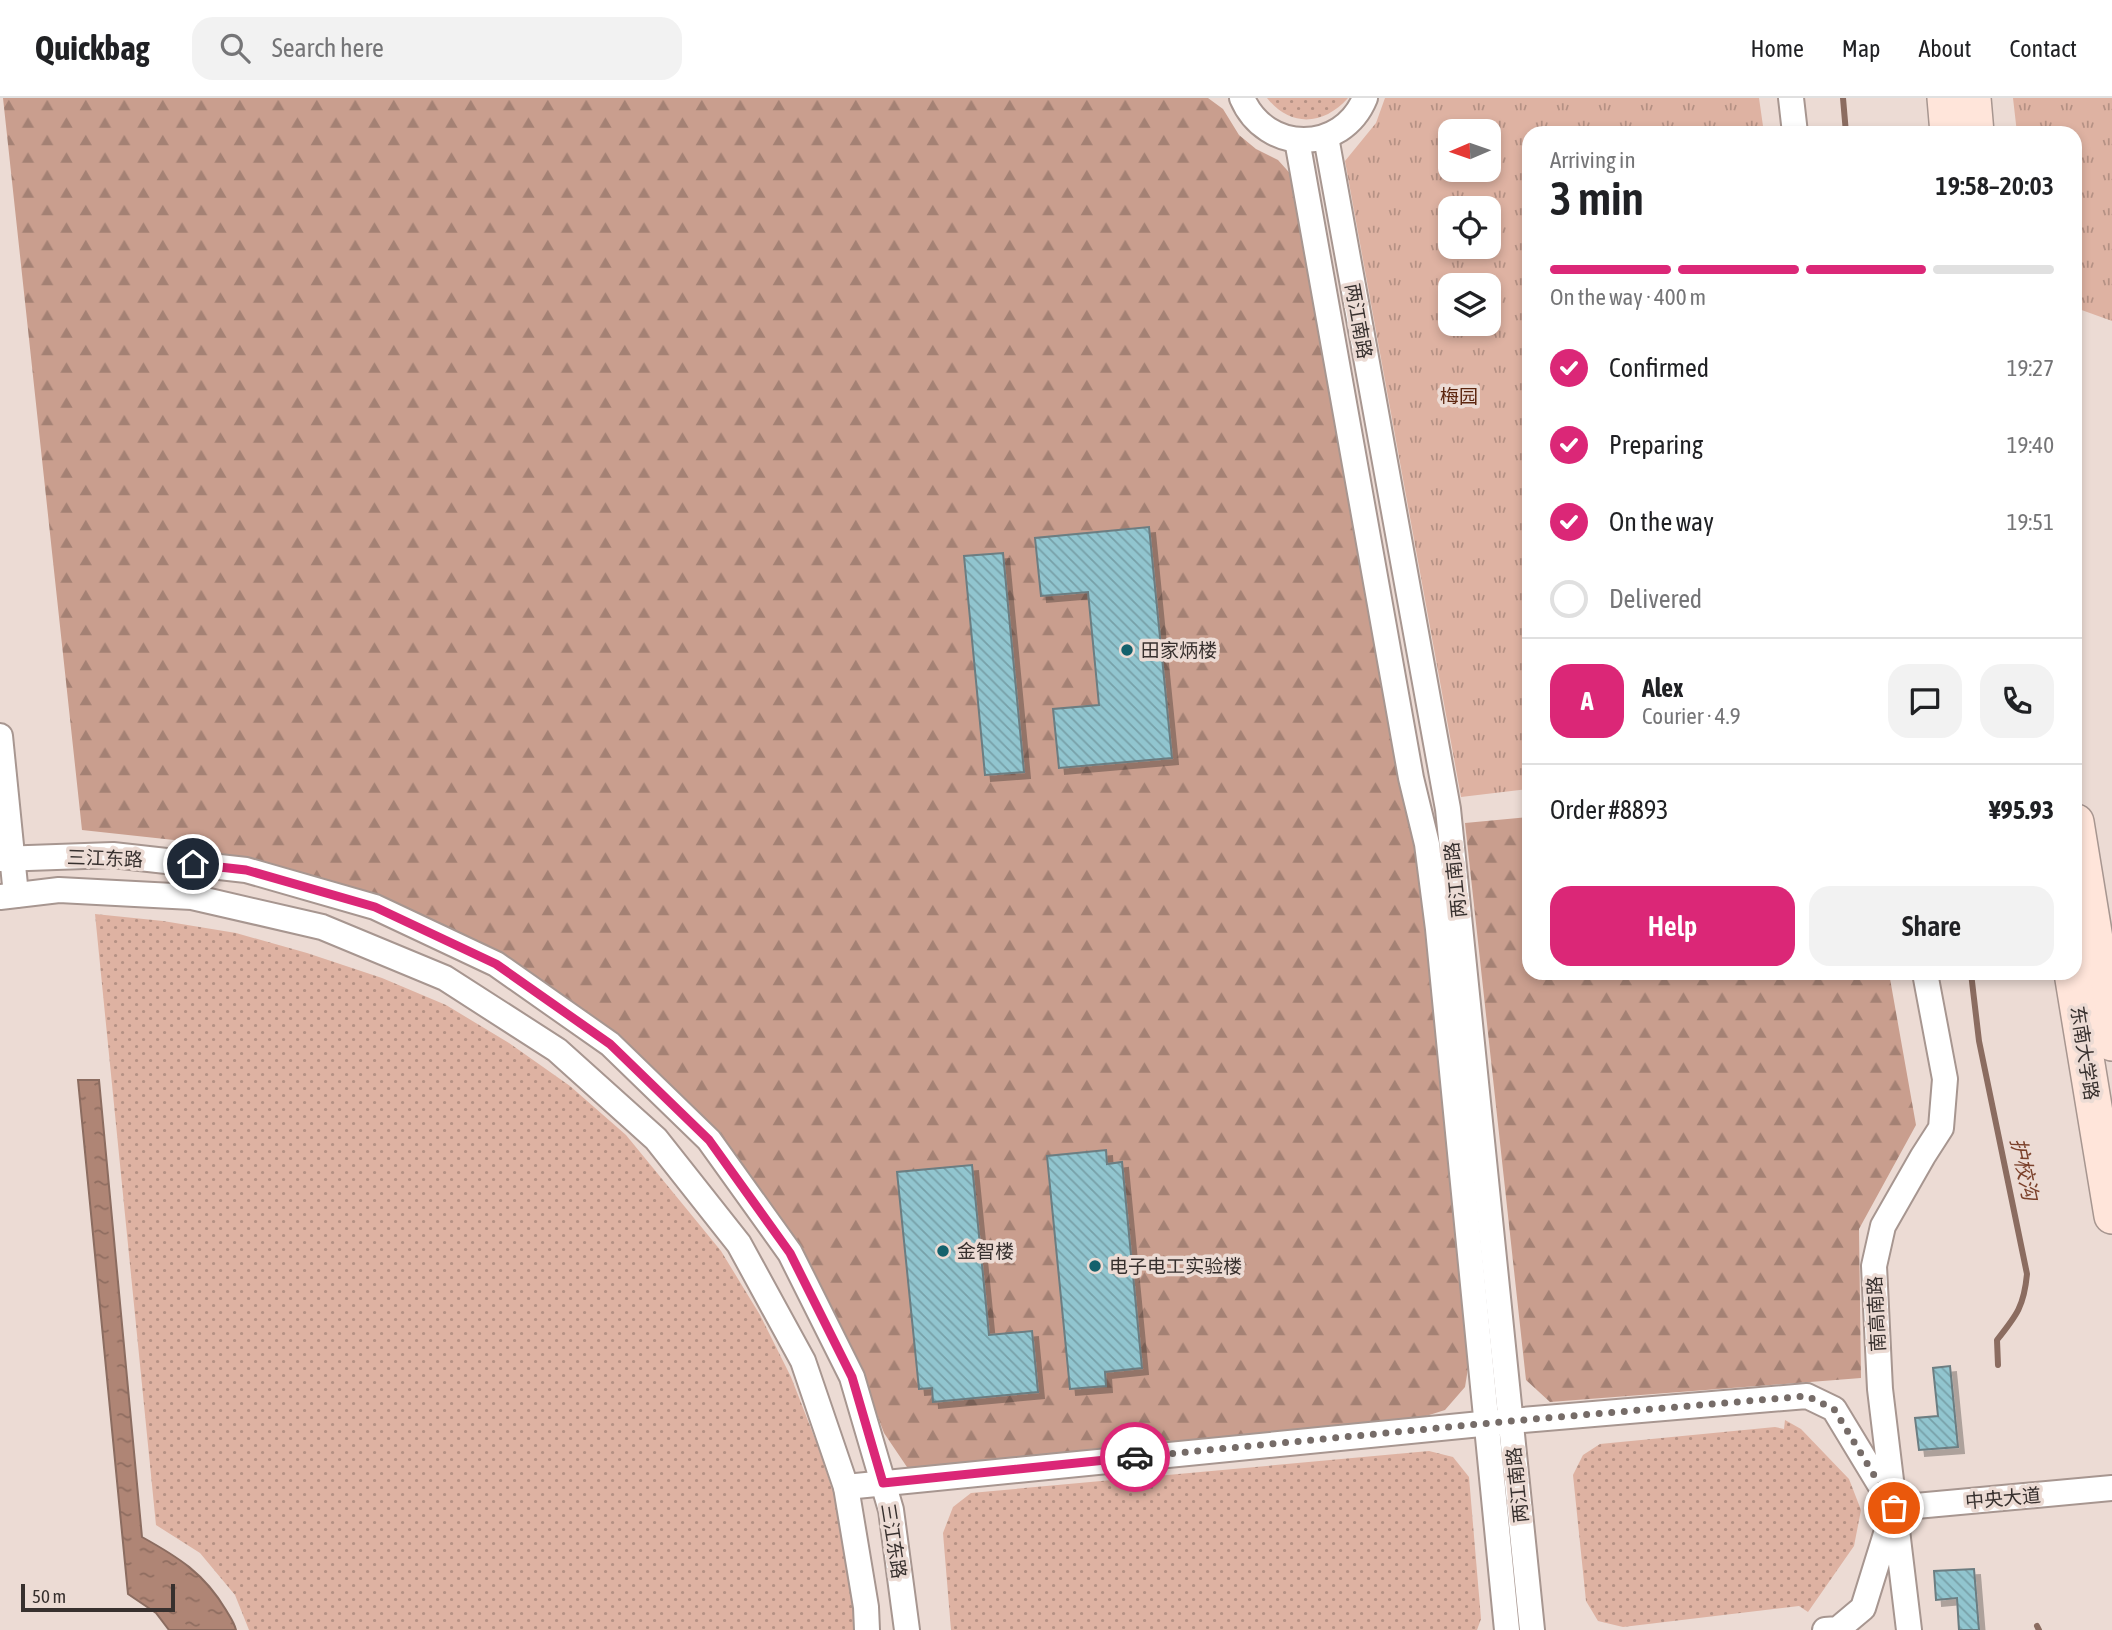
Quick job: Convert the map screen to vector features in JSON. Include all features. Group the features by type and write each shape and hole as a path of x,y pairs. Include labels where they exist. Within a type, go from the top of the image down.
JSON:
{"main road":[{"path":"1945,98 1947,126"},
{"path":"1973,98 1975,126"},
{"name":"东南大学路","path":"2082,859 2112,1043"},
{"name":"东南大学路","path":"2073,980 2112,1216"}],"street":[{"path":"1242,98 1247,110 1262,126 1282,137 1304,141 1326,137 1345,126 1361,109 1365,98"},
{"path":"1791,98 1794,126"},
{"name":"两江南路","path":"1326,137 1448,809 1499,1422 1507,1630"},
{"name":"两江南路","path":"1297,139 1411,778 1427,844 1499,1422 1532,1630"},
{"path":"0,736 8,896"},
{"name":"三江东路","path":"6,859 113,855 246,870 375,907 496,964 610,1044 709,1140 790,1253 852,1377 891,1510 906,1630"},
{"name":"三江东路","path":"8,896 59,890 192,897 322,927 445,978 557,1050 656,1139 739,1244 803,1361 846,1487 867,1618"},
{"name":"南高南路","path":"1909,1630 1880,1389 1874,1266 1883,1226 1941,1128 1945,1079 1927,980"},
{"path":"846,1487 1499,1422 1807,1396 1834,1409 1894,1508 1863,1608 1838,1629 1825,1630"},
{"name":"中央大道","path":"1894,1508 2112,1488"}],"green space":[{"path":"3,98 1208,98 1223,109 1239,135 1256,149 1278,160 1295,179 1417,849 1470,1356 1465,1387 1445,1410 1407,1422 909,1470 884,1433 864,1380 824,1301 761,1191 718,1137 675,1090 615,1041 532,981 264,865 174,840 82,830"},
{"path":"1267,98 1348,98 1329,114 1308,119 1286,114"},
{"name":"梅园","path":"1385,98 1759,98 1763,126 1522,126 1522,790 1461,797 1345,161 1376,123"},
{"path":"2013,98 2112,98 2112,321 2082,310 2082,126 2016,126"},
{"path":"1522,818 1522,980 1890,980 1916,1125 1859,1229 1861,1378 1550,1402 1526,1380 1465,823"},
{"path":"95,914 163,921 236,933 382,978 446,1005 509,1043 570,1086 626,1135 721,1251 760,1315 791,1377 839,1510 851,1575 857,1630 249,1630 235,1595 200,1553 156,1525"},
{"path":"1785,1420 1801,1429 1849,1479 1861,1510 1854,1546 1808,1612 1799,1606 1623,1627 1598,1621 1586,1601 1573,1475 1583,1455 1600,1444 1775,1427 1784,1429"},
{"path":"1429,1451 1453,1457 1469,1477 1481,1619 1477,1630 951,1630 943,1533 953,1507 971,1493"}],"water":[{"path":"78,1080 99,1080 142,1537 179,1559 199,1576 218,1597 236,1630 169,1630 156,1613 128,1594"}],"building":[{"name":"田家炳楼","path":"1149,527 1172,758 1059,768 1053,709 1099,705 1088,592 1041,596 1035,538"},
{"path":"1003,553 1024,772 985,775 964,556"},
{"name":"电子电工实验楼","path":"1106,1150 1107,1164 1122,1162 1142,1368 1105,1372 1106,1386 1070,1389 1047,1156"},
{"name":"金智楼","path":"972,1165 989,1335 1032,1331 1038,1392 933,1402 932,1388 919,1389 897,1172"},
{"path":"1950,1366 1958,1447 1919,1450 1915,1418 1938,1416 1933,1368"},
{"path":"1974,1569 1979,1630 1959,1630 1957,1598 1936,1600 1934,1571"}],"waterway":[{"name":"护校沟","path":"1843,98 1845,126"},
{"name":"护校沟","path":"1972,980 1979,1041 2027,1274 2018,1310 1997,1340 1998,1365"},
{"name":"护校沟","path":"2037,1626 2039,1630"}],"way so far":[{"path":"1135,1457 1807,1396 1834,1409 1894,1508"}],"place":[{"name":"田家炳楼","path":"1127,650"},
{"name":"金智楼","path":"943,1251"},
{"name":"电子电工实验楼","path":"1095,1266"}],"route":[{"path":"193,864 246,870 375,907 496,964 610,1044 709,1140 790,1253 852,1377 883,1483 1135,1457"}]}
